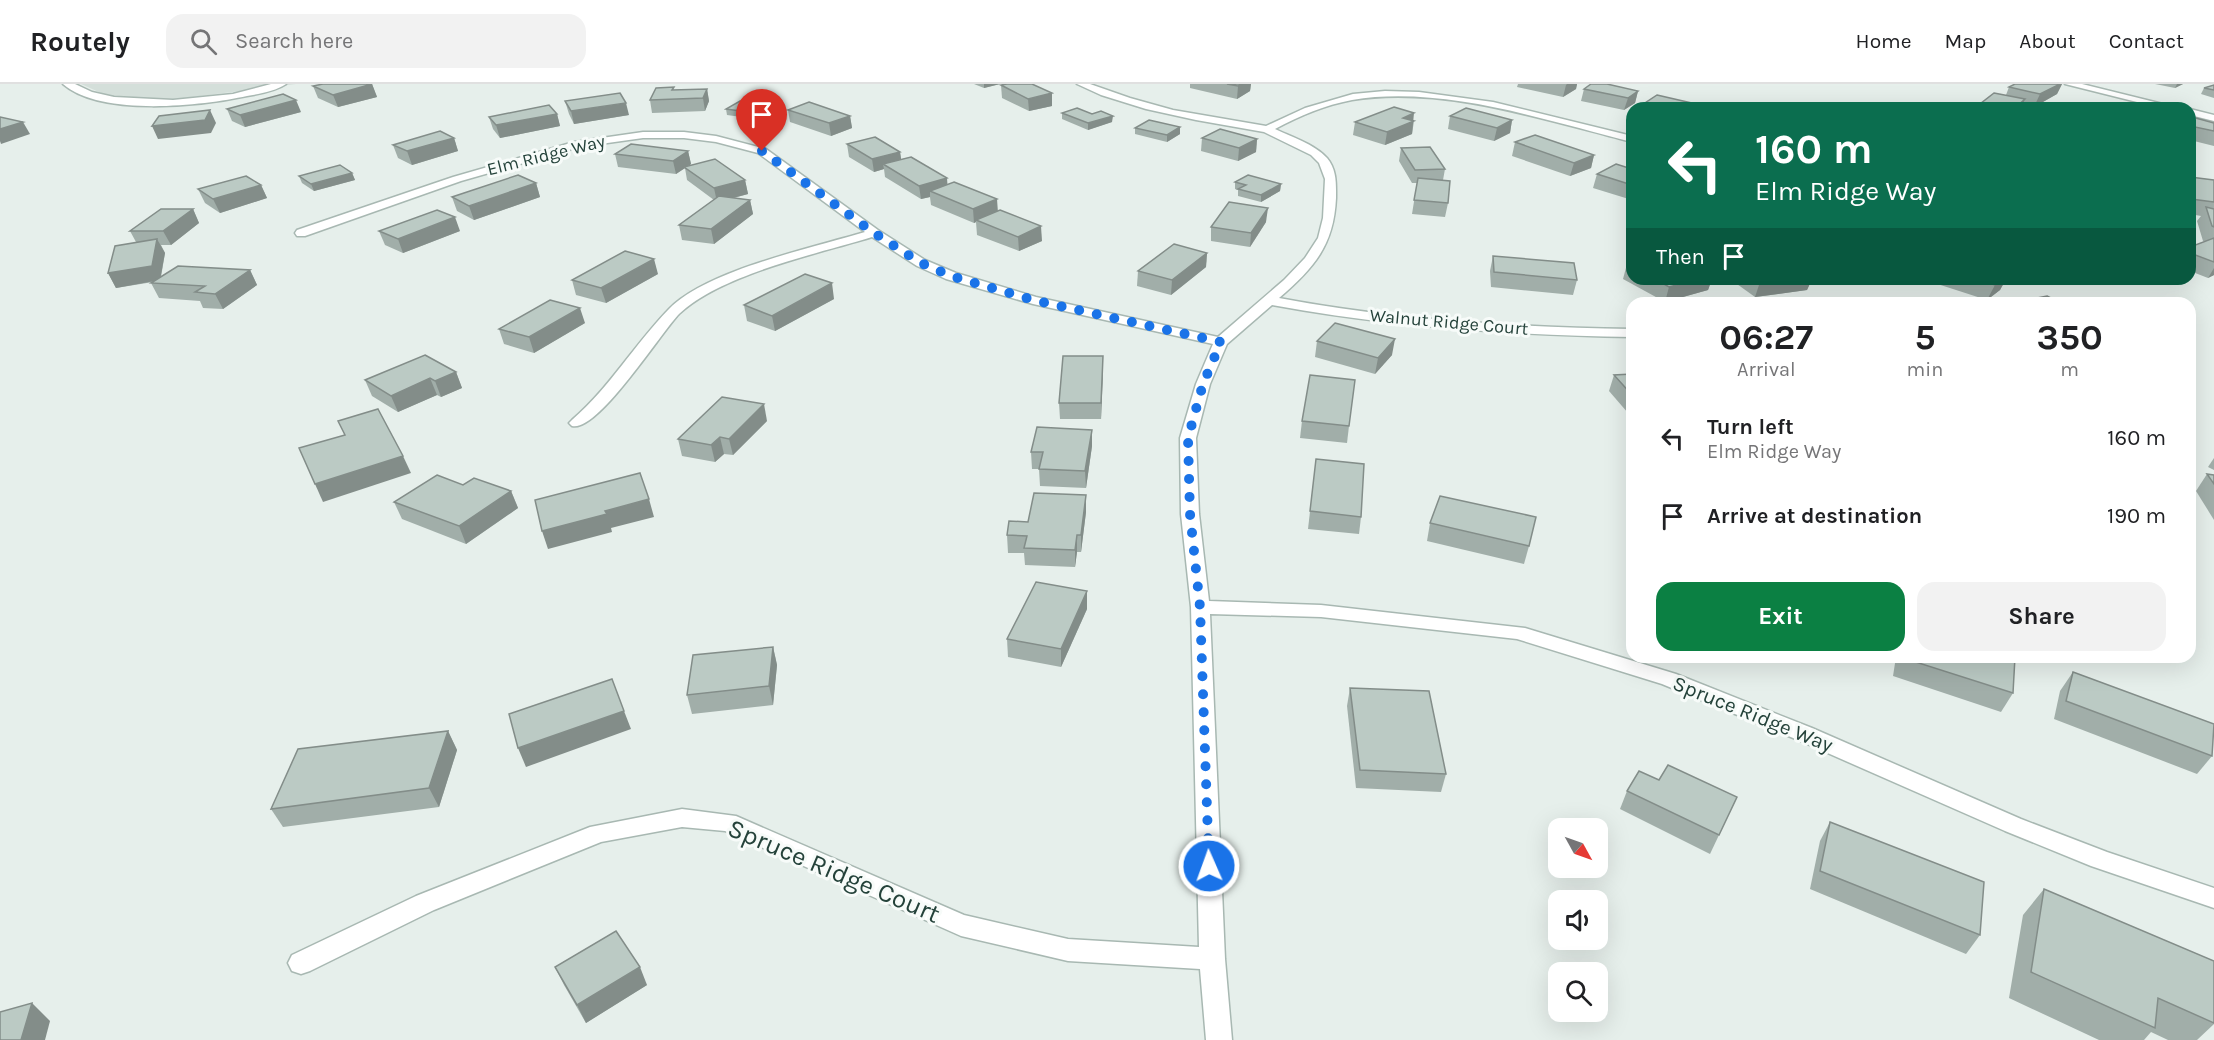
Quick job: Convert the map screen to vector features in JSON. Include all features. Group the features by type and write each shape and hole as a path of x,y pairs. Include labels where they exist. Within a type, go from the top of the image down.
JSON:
{"street":[{"path":"68,84 103,98 121,102 152,103 228,97 281,84"},
{"path":"1082,84 1126,100 1184,115 1267,129 1315,153 1324,162 1331,179 1329,218 1324,237 1310,260 1289,283 1221,342 1203,384 1188,438 1190,514 1200,607 1212,960 1219,1040"},
{"path":"2070,84 2151,102"},
{"path":"1267,129 1316,108 1352,97 1394,92 1488,103 1626,138"},
{"path":"2196,114 2214,118"},
{"name":"Elm Ridge Way","path":"301,232 457,178 578,144 643,135 684,135 762,151 874,233 921,263 951,276 1033,300 1221,342"},
{"path":"577,423 602,401 675,311 705,290 742,273 874,233"},
{"name":"Walnut Ridge Court","path":"1268,300 1344,313 1456,325 1626,333"},
{"name":"Spruce Ridge Way","path":"1200,607 1321,612 1518,633 1669,679 1805,734 2013,825 2099,859 2214,898"},
{"name":"Spruce Ridge Court","path":"301,963 425,903 598,833 682,818 728,822 961,925 1068,951 1212,960"}],"shaded area":[{"path":"81,84 296,84 128,105"}],"building":[{"path":"372,84 333,95 313,86"},
{"path":"1032,84 1052,93 1028,99 1001,85"},
{"path":"1591,84 1607,84 1638,91 1628,98 1584,89"},
{"path":"2015,84 2060,84 2040,94 2009,87"},
{"path":"2214,85 2214,90 2204,88"},
{"path":"674,87 672,90 707,89 703,98 650,100 656,88"},
{"path":"620,93 626,103 571,111 565,101"},
{"path":"1994,93 2025,99 2022,102 1983,102"},
{"path":"283,94 296,100 240,115 227,109"},
{"path":"1657,95 1687,102 1646,102"},
{"path":"740,101 776,105 762,114 726,109"},
{"path":"809,102 850,116 829,123 788,110"},
{"path":"549,105 557,114 496,125 489,117"},
{"path":"1394,107 1414,113 1403,118 1414,121 1387,132 1355,122"},
{"path":"1077,108 1092,114 1101,111 1113,116 1088,123 1062,113"},
{"path":"1466,108 1512,120 1497,128 1450,116"},
{"path":"210,110 205,120 152,126 159,116"},
{"path":"0,117 23,122 0,129"},
{"path":"2196,118 2214,123 2214,131 2196,127"},
{"path":"1149,120 1180,127 1167,135 1135,128"},
{"path":"1220,129 1257,139 1239,148 1202,138"},
{"path":"440,131 454,138 407,151 393,145"},
{"path":"1535,135 1594,155 1574,163 1515,142"},
{"path":"875,137 900,152 872,159 847,144"},
{"path":"631,144 688,151 673,161 615,154"},
{"path":"1430,147 1445,169 1415,170 1401,148"},
{"path":"911,157 947,178 919,186 883,164"},
{"path":"715,159 745,180 714,188 684,167"},
{"path":"1616,164 1626,167 1626,183 1597,174"},
{"path":"340,165 352,173 311,184 299,176"},
{"path":"518,175 536,183 469,206 452,197"},
{"path":"1248,175 1281,184 1261,195 1238,189 1246,185 1235,182"},
{"path":"246,176 261,185 213,199 198,189"},
{"path":"1418,178 1450,181 1448,203 1414,200"},
{"path":"2196,178 2214,180 2214,202 2196,200"},
{"path":"954,182 997,199 973,209 930,191"},
{"path":"719,196 750,200 711,229 679,225"},
{"path":"1229,202 1268,208 1251,233 1211,227"},
{"path":"2206,207 2214,209 2214,227 2212,226"},
{"path":"161,209 193,209 163,231 130,231"},
{"path":"437,210 455,217 398,239 379,231"},
{"path":"1000,210 1041,226 1018,237 976,220"},
{"path":"2214,238 2214,262 2196,255 2196,245"},
{"path":"157,239 152,266 108,273 115,246"},
{"path":"1174,244 1207,253 1172,280 1138,271"},
{"path":"625,251 654,259 601,288 572,280"},
{"path":"1493,256 1574,263 1577,280 1494,272"},
{"path":"178,266 250,270 215,294 195,292 205,286 151,283"},
{"path":"805,274 832,283 772,316 744,305"},
{"path":"550,300 580,308 529,337 499,329"},
{"path":"1335,323 1395,339 1378,358 1317,341"},
{"path":"425,355 456,372 435,381 430,378 391,396 365,380"},
{"path":"1063,356 1103,356 1101,403 1059,403"},
{"path":"1626,374 1626,388 1614,375"},
{"path":"1310,375 1355,380 1349,426 1302,421"},
{"path":"722,397 764,404 729,439 720,437 711,445 678,439"},
{"path":"378,409 403,456 315,484 299,448 345,435 338,421"},
{"path":"1037,427 1092,430 1085,471 1039,469 1043,452 1031,452"},
{"path":"1316,459 1364,464 1361,517 1310,511"},
{"path":"640,473 649,499 605,511 607,514 542,531 535,500"},
{"path":"2207,474 2214,475 2214,484"},
{"path":"437,475 463,485 474,478 511,491 459,526 394,502"},
{"path":"1034,493 1086,495 1081,535 1077,535 1075,550 1024,548 1027,536 1007,535 1009,521 1028,522"},
{"path":"1440,496 1536,517 1529,546 1430,523"},
{"path":"1036,582 1087,591 1061,649 1007,639"},
{"path":"773,647 769,686 687,695 693,655"},
{"path":"1919,663 2015,663 2013,693"},
{"path":"2073,672 2214,724 2212,756 2066,701"},
{"path":"612,679 624,711 518,748 509,714"},
{"path":"1350,688 1429,691 1446,774 1360,770"},
{"path":"448,731 429,788 271,809 298,749"},
{"path":"1668,765 1737,797 1719,835 1627,791 1639,771 1659,780"},
{"path":"1830,822 1984,882 1980,935 1820,871"},
{"path":"2044,889 2214,961 2214,1023 2158,998 2155,1028 2031,972"},
{"path":"616,931 640,967 577,1005 555,967"},
{"path":"32,1003 21,1040 0,1040 0,1012"}],"route":[{"path":"762,151 874,233 921,263 951,276 1033,300 1221,342 1203,384 1188,438 1190,514 1200,607 1209,866"}]}
